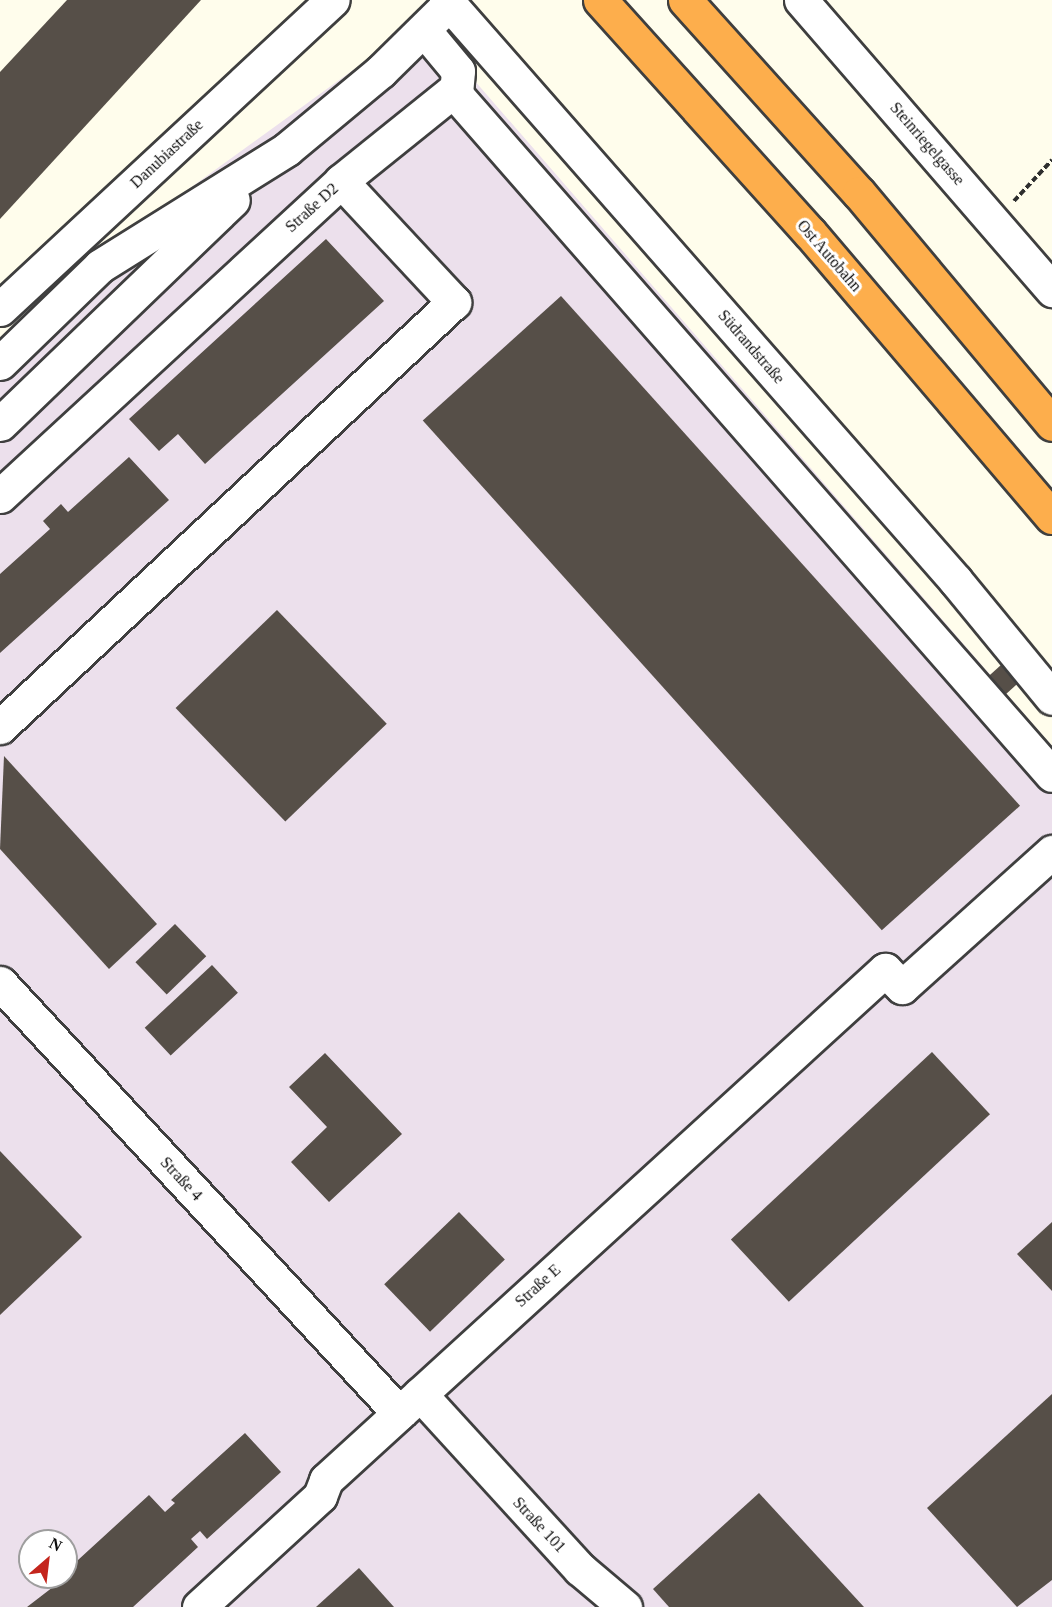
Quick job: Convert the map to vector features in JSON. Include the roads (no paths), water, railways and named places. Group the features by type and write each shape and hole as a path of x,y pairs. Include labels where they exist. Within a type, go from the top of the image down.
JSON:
{"highway":[{"name":"Ost Autobahn","path":"600,0 810,233 1052,517"},
{"path":"686,0 860,193 1052,424"}],"street":[{"name":"Steinriegelgasse","path":"801,0 1052,290"},
{"name":"Danubiastraße","path":"0,309 332,1"},
{"path":"0,424 287,149 424,30 448,2"},
{"name":"Südrandstraße","path":"448,2 948,572 1052,698"},
{"path":"424,30 458,71 456,95"},
{"path":"341,181 453,91 1052,775"},
{"path":"0,363 100,266 287,149"},
{"name":"Straße D2","path":"0,496 341,181 454,302 0,727"},
{"name":"Straße E","path":"198,1607 320,1496 326,1480 885,970 902,987 1052,852"},
{"name":"Straße 4","path":"0,983 363,1374 409,1404"},
{"name":"Straße 101","path":"409,1404 459,1438 580,1569 625,1607"}]}
